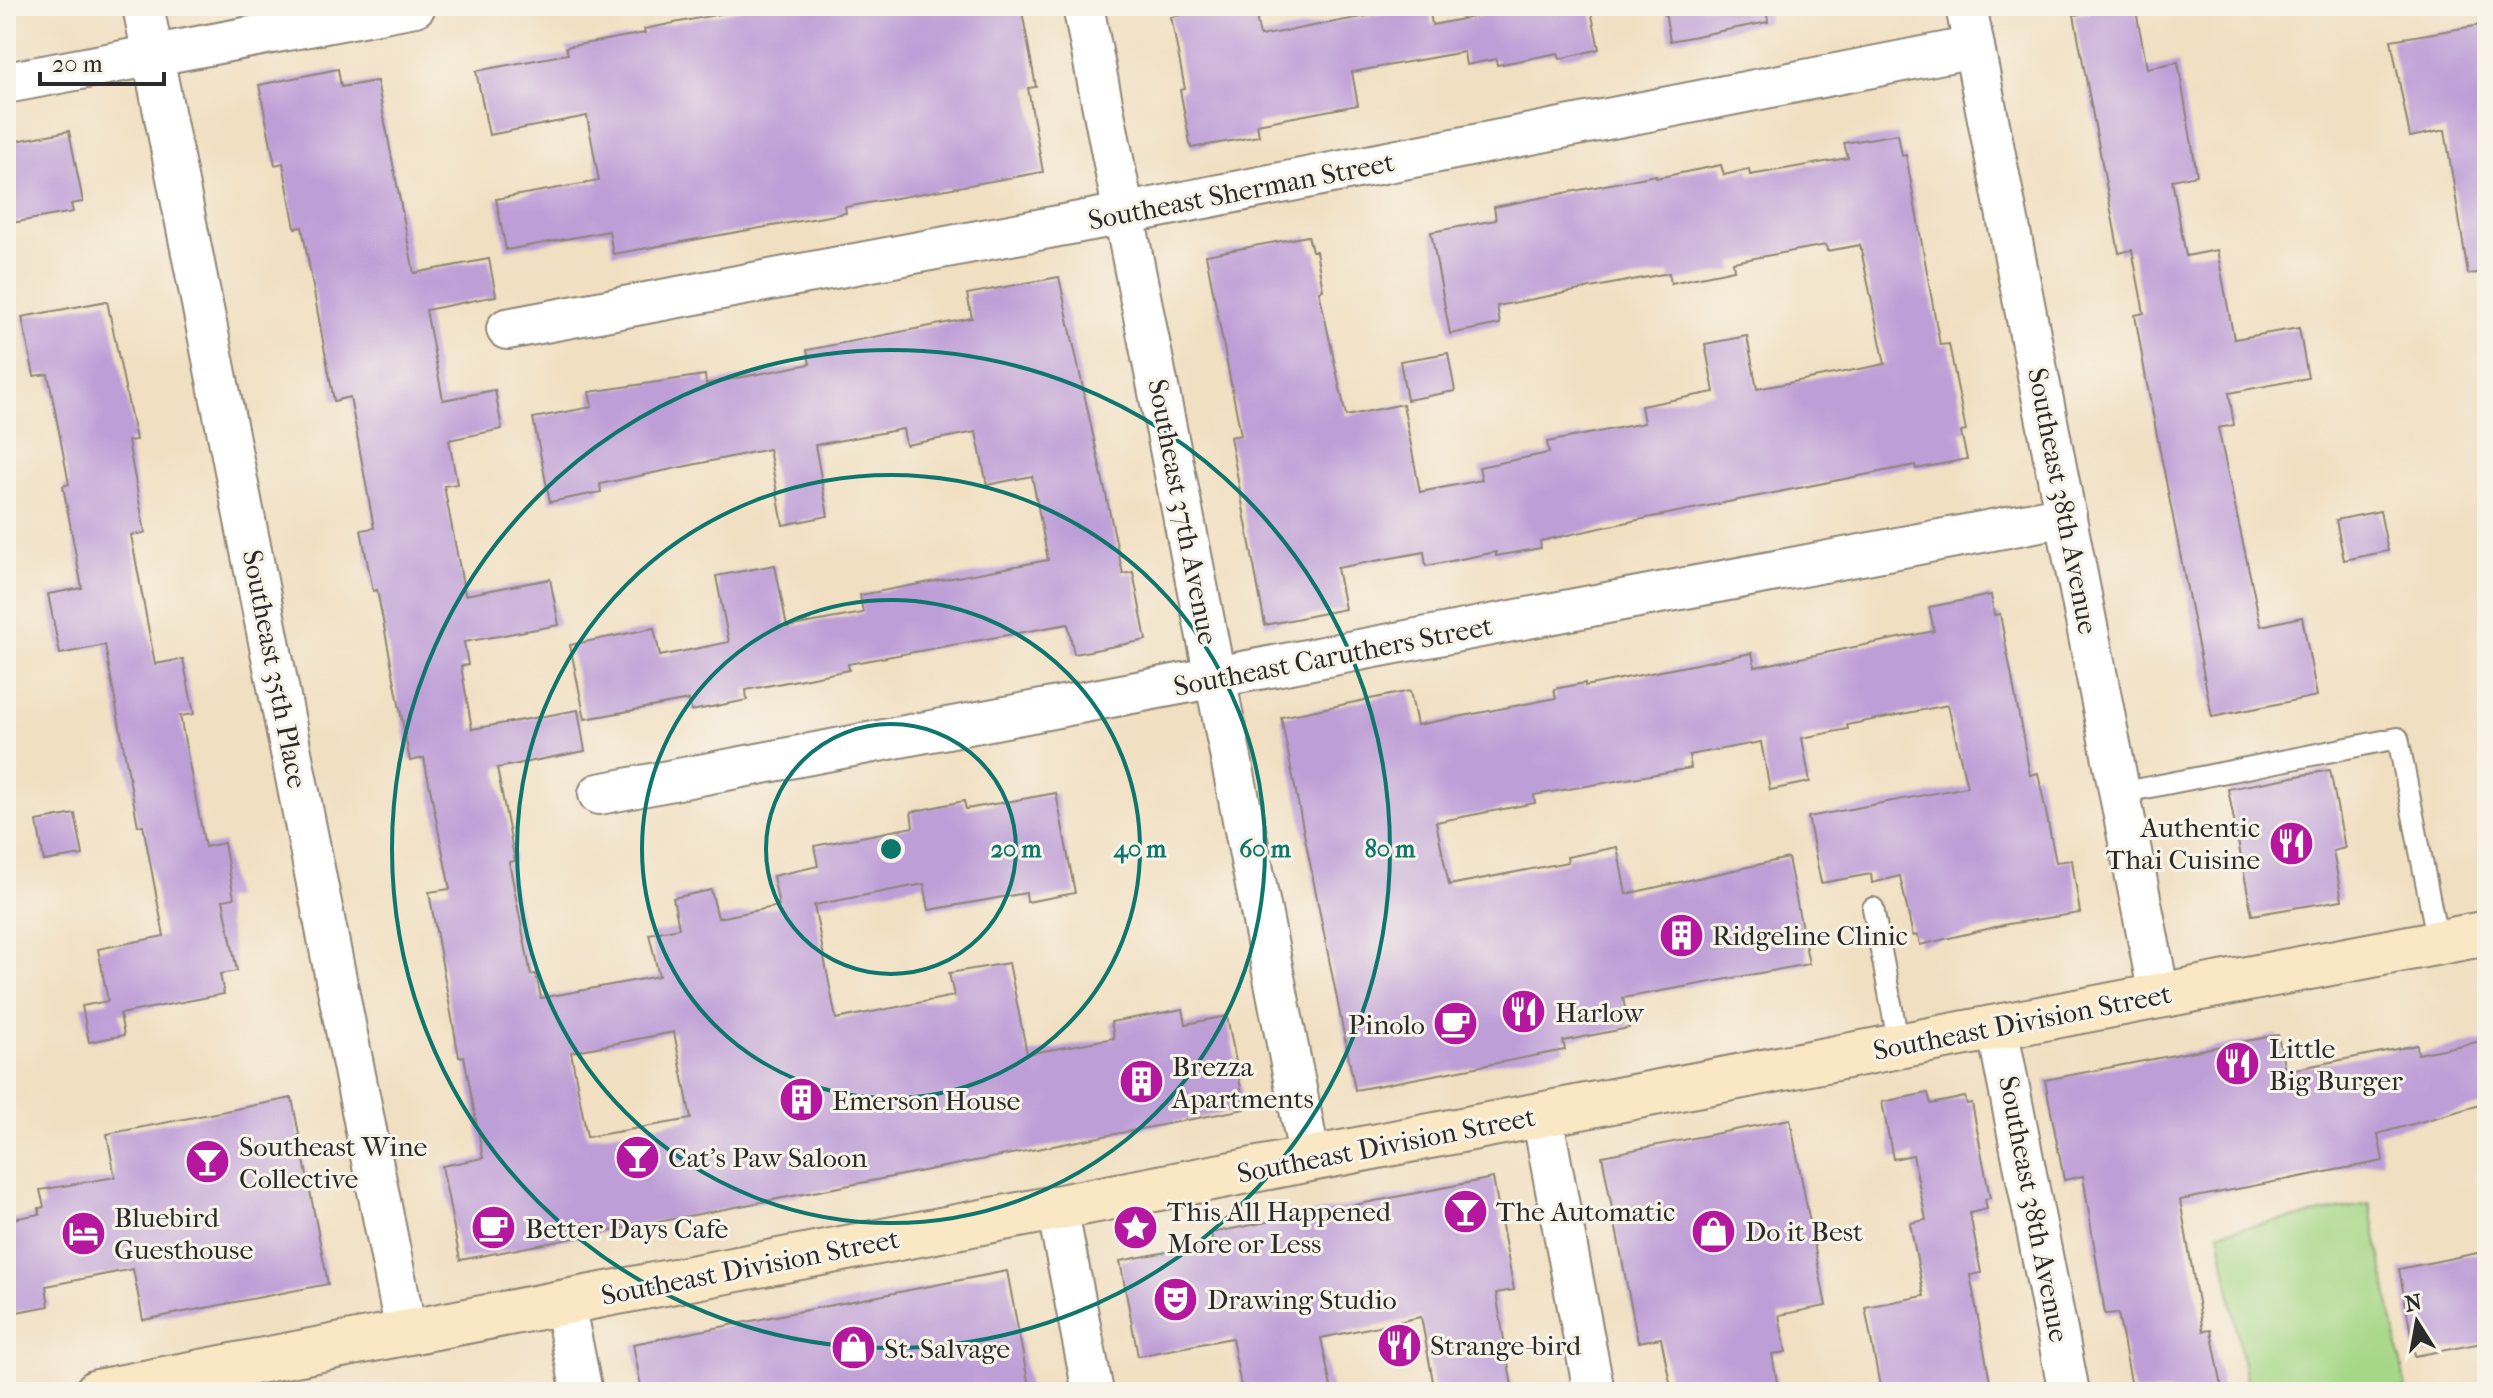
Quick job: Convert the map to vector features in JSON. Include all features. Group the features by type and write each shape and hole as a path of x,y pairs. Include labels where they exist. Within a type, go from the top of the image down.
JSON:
{"main road":[{"name":"Southeast Division Street","path":"97,1392 2487,933"}],"street":[{"name":"Southeast 35th Place","path":"143,6 406,1332"},
{"path":"6,83 415,6"},
{"name":"Southeast 37th Avenue","path":"1083,6 1310,1160"},
{"name":"Southeast 38th Avenue","path":"1966,6 2159,995"},
{"name":"Southeast Sherman Street","path":"507,329 1123,214 1974,47"},
{"name":"Southeast Caruthers Street","path":"599,794 2066,516"},
{"name":"Southeast 38th Avenue","path":"1997,1027 2069,1392"},
{"path":"1542,1115 1594,1392"},
{"path":"1057,1208 1093,1392"},
{"path":"564,1303 582,1392"}],"lane":[{"path":"2120,793 2398,738 2438,943"},
{"path":"1873,908 1899,1046"}],"green space":[{"path":"2370,1204 2406,1389 2388,1392 2248,1392 2219,1232"}],"building":[{"path":"740,6 1021,6 1036,87 1028,88 1043,172 845,207 846,213 613,254 609,231 506,250 496,199 599,181 587,116 489,135 476,71 568,54 566,47 645,33 644,29 740,10"},
{"path":"1226,6 1254,6 1260,36 1389,12 1387,6 1429,6 1432,25 1528,6 1590,6 1599,49 1560,59 1558,53 1497,65 1496,59 1466,65 1464,52 1352,72 1358,105 1257,124 1259,136 1191,148 1180,90 1185,89 1171,17"},
{"path":"1664,6 1766,6 1768,22 1670,41"},
{"path":"2089,6 2135,6 2147,68 2178,62 2197,175 2172,180 2186,256 2217,250 2234,339 2299,328 2308,378 2229,393 2234,425 2218,428 2261,626 2302,617 2317,696 2212,717 2135,315 2144,313 2132,250 2119,253 2074,15 2091,12"},
{"path":"2487,24 2487,272 2468,274 2445,130 2410,137 2391,40"},
{"path":"338,69 341,87 377,81 414,273 489,259 496,296 426,310 443,400 495,390 502,429 449,440 457,484 444,486 465,595 550,579 559,625 464,642 468,665 461,666 472,729 578,710 585,751 497,768 515,861 509,862 531,975 536,974 541,998 659,976 649,934 679,928 673,898 711,890 718,918 779,906 773,876 818,866 814,846 913,827 911,812 964,801 966,809 1056,793 1075,893 1027,902 1026,893 929,910 924,884 814,905 836,1019 954,996 949,973 1009,963 1027,1054 1114,1038 1111,1022 1183,1009 1186,1024 1227,1016 1245,1109 460,1260 442,1166 483,1158 464,1056 459,1057 429,892 450,889 424,758 410,761 377,590 373,591 361,530 374,528 350,397 334,401 302,227 295,228 283,163 275,165 259,85","holes":["674,1032 691,1119 587,1137 571,1052"]},
{"path":"69,131 83,202 71,204 73,212 6,224 6,143"},
{"path":"1898,134 1902,156 1906,155 1940,345 1949,344 1966,431 1961,432 1967,459 1916,469 1915,465 1647,518 1540,541 1541,548 1496,556 1496,552 1426,566 1424,552 1337,568 1345,609 1265,625 1230,437 1241,435 1206,255 1308,236 1312,251 1316,251 1323,290 1319,291 1346,416 1403,404 1420,492 1482,480 1479,467 1549,453 1547,442 1644,423 1641,406 1714,392 1705,344 1747,336 1757,389 1885,364 1860,245 1827,251 1826,245 1733,262 1734,270 1671,283 1669,273 1497,306 1500,324 1450,334 1431,232 1496,220 1494,207 1656,175 1656,178 1721,165 1724,175 1749,169 1750,175 1848,158 1844,143"},
{"path":"1059,277 1123,574 1133,572 1146,640 1074,654 1068,624 848,664 849,670 746,690 747,700 691,711 689,700 585,719 570,645 654,628 660,656 729,642 716,576 775,565 787,627 863,613 860,595 1048,560 1032,476 987,485 976,432 906,445 903,429 815,445 828,516 783,525 769,449 600,484 601,492 550,502 533,418 592,407 589,392 705,375 706,384 810,364 807,350 972,318 967,294"},
{"path":"107,301 136,440 128,441 145,533 131,535 155,664 183,659 194,714 180,716 205,847 224,843 234,898 223,900 237,971 220,974 224,994 120,1014 124,1035 89,1042 82,1006 108,1001 98,949 164,936 143,825 138,826 105,645 60,654 48,594 82,588 63,486 69,484 48,374 34,376 22,317"},
{"path":"1448,353 1455,391 1407,400 1400,361"},
{"path":"2380,511 2388,551 2344,560 2336,520"},
{"path":"1991,595 1994,615 2000,614 2030,775 2038,773 2056,862 2072,860 2080,913 2008,924 1920,945 1918,935 1913,936 1900,876 1872,883 1871,874 1821,883 1808,817 1967,787 1948,705 1847,725 1848,729 1802,738 1810,782 1770,790 1761,742 1689,755 1691,768 1534,795 1535,803 1436,822 1449,885 1568,862 1567,857 1617,847 1626,894 1788,858 1809,964 1623,998 1629,1028 1563,1041 1565,1050 1355,1090 1281,717 1410,691 1417,725 1556,698 1554,689 1585,683 1585,686 1752,653 1755,667 1934,631 1929,607"},
{"name":"Authentic Thai Cuisine","path":"2330,770 2345,848 2333,851 2342,900 2252,915 2228,789"},
{"path":"75,814 83,855 44,861 37,821"},
{"path":"2278,1035 2285,1071 2417,1045 2418,1054 2487,1040 2487,1103 2378,1134 2383,1161 2180,1200 2203,1331 2211,1330 2223,1392 2133,1392 2118,1313 2105,1314 2083,1176 2064,1180 2045,1080"},
{"path":"1928,1093 1931,1104 1965,1097 1967,1104 1972,1103 1990,1198 1985,1199 1987,1209 1970,1213 1981,1273 1970,1275 1992,1392 1881,1392 1865,1307 1924,1296 1910,1223 1926,1220 1913,1155 1893,1159 1882,1102"},
{"path":"292,1098 328,1284 143,1320 133,1269 46,1286 49,1306 6,1314 6,1220 40,1214 39,1208 44,1207 40,1190 115,1177 107,1134"},
{"name":"Do it Best","path":"1790,1119 1826,1306 1779,1315 1786,1352 1772,1354 1777,1382 1724,1392 1672,1392 1661,1338 1638,1342 1602,1156"},
{"path":"1493,1178 1514,1290 1496,1293 1513,1392 1435,1392 1421,1317 1321,1338 1332,1392 1242,1392 1232,1338 1138,1356 1120,1261 1213,1243 1211,1233"},
{"path":"2487,1251 2487,1342 2415,1356 2399,1269"},
{"path":"1007,1271 1030,1392 642,1392 633,1344"}],"place":[{"name":"Authentic Thai Cuisine","path":"2291,843"},
{"name":"Ridgeline Clinic","path":"1681,935"},
{"name":"Harlow","path":"1524,1012"},
{"name":"Pinolo","path":"1456,1024"},
{"name":"Little Big Burger","path":"2238,1064"},
{"name":"Brezza Apartments","path":"1141,1082"},
{"name":"Emerson House","path":"801,1100"},
{"name":"Cat's Paw Saloon","path":"637,1157"},
{"name":"Southeast Wine Collective","path":"208,1162"},
{"name":"The Automatic","path":"1465,1211"},
{"name":"This All Happened More or Less","path":"1136,1227"},
{"name":"Better Days Cafe","path":"494,1228"},
{"name":"Do it Best","path":"1714,1231"},
{"name":"Bluebird Guesthouse","path":"83,1233"},
{"name":"Drawing Studio","path":"1176,1299"},
{"name":"Strange-bird","path":"1399,1345"},
{"name":"St. Salvage","path":"853,1348"}]}
